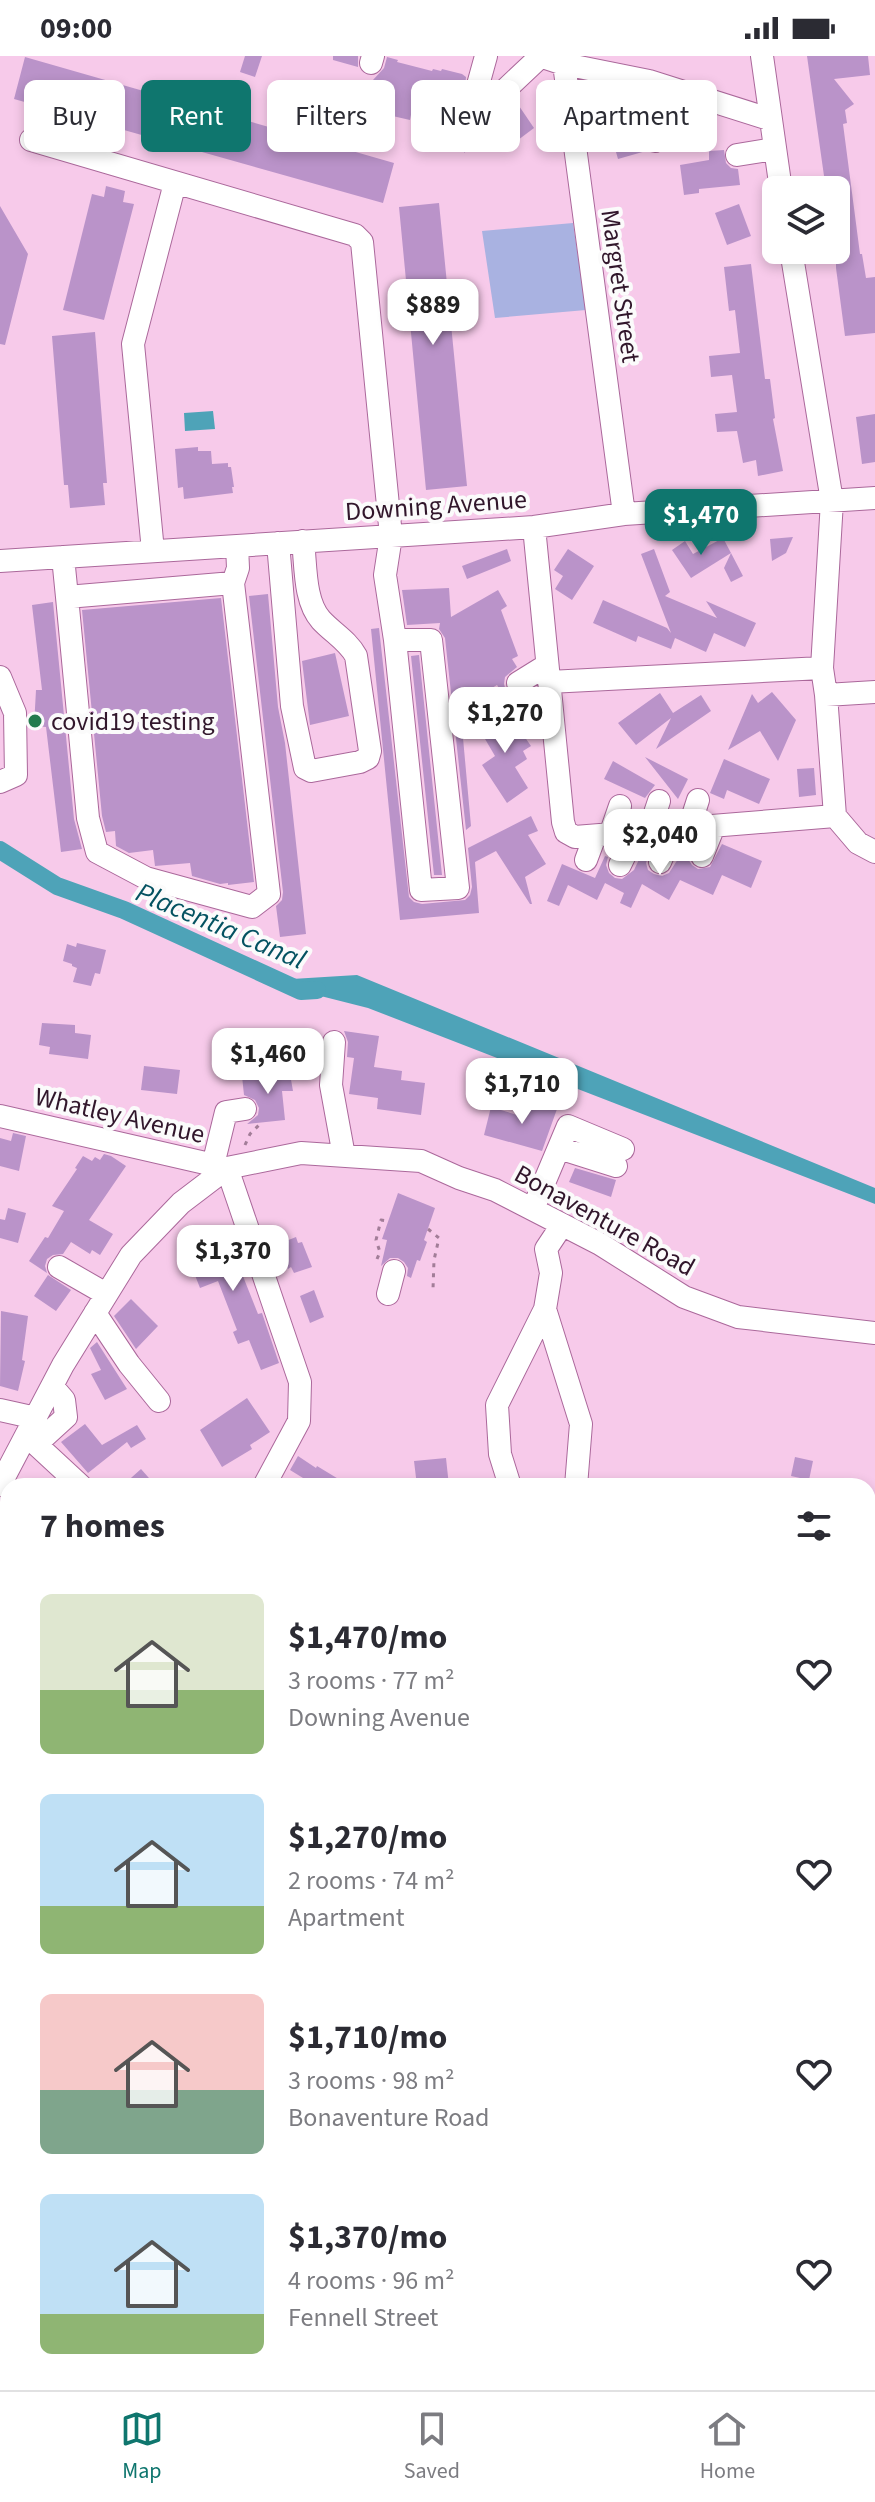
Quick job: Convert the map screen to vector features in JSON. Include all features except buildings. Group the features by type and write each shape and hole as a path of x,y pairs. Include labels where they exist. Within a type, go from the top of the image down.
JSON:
{"street":[{"path":"479,80 486,56"},
{"path":"762,56 779,176"},
{"path":"520,80 552,59 645,80"},
{"name":"Margret Street","path":"552,59 624,514"},
{"path":"717,103 769,119"},
{"path":"737,155 774,149"},
{"path":"71,152 355,235 362,242 388,492 391,536 385,575 395,640 421,890 458,888 431,640 395,640"},
{"path":"153,551 133,344 175,183"},
{"path":"793,264 832,501 822,668 835,816 858,843 875,852"},
{"name":"Downing Avenue","path":"0,561 534,527 624,514 875,498"},
{"path":"534,527 566,832 575,837 835,816"},
{"path":"278,543 292,706 305,768 311,771 360,762 368,758 370,751 356,656 313,608 303,541"},
{"path":"63,557 88,818 97,852 146,878 252,907 269,894 233,583 238,568 237,546"},
{"path":"67,597 233,583"},
{"path":"518,683 548,674 822,668"},
{"path":"0,677 15,713 16,775 0,782"},
{"path":"826,695 875,692"},
{"path":"660,862 698,800"},
{"path":"620,865 659,801"},
{"path":"586,860 620,806"},
{"path":"702,856 714,826"},
{"path":"334,1042 331,1085 344,1156"},
{"path":"245,1109 226,1112 220,1167 300,1382 299,1421 287,1459 271,1478"},
{"name":"Whatley Avenue","path":"0,1116 220,1167"},
{"path":"533,1209 568,1126 620,1158"},
{"name":"Bonaventure Road","path":"23,1435 43,1438 66,1417 64,1400 52,1386 131,1255 181,1203 220,1167 301,1153 421,1161 495,1190 533,1209 600,1244 684,1297 738,1317 875,1333"},
{"path":"508,1478 500,1454 497,1405 545,1309 551,1273 546,1249 562,1225"},
{"path":"59,1267 101,1304 129,1364 159,1401"},
{"path":"545,1309 581,1424 577,1478"},
{"path":"1,1412 72,1478"},
{"path":"3,1478 23,1435"}],"path":[{"path":"388,1221 381,1220 376,1240 380,1252 377,1268 392,1281"},
{"path":"428,1229 439,1238 433,1289"}],"shaded area":[{"path":"573,223 586,310 495,318 482,231"},
{"path":"213,411 215,429 185,431 184,413"},
{"path":"124,910 292,979 357,975 875,1188 875,1204 368,1008 301,991"},
{"path":"490,1083 515,1089 517,1099 513,1099 512,1103 486,1095"}],"waterway":[{"name":"Placentia Canal","path":"0,850 57,886 124,910 301,991 317,990"}],"place":[{"name":"covid19 testing","path":"35,721"}]}
